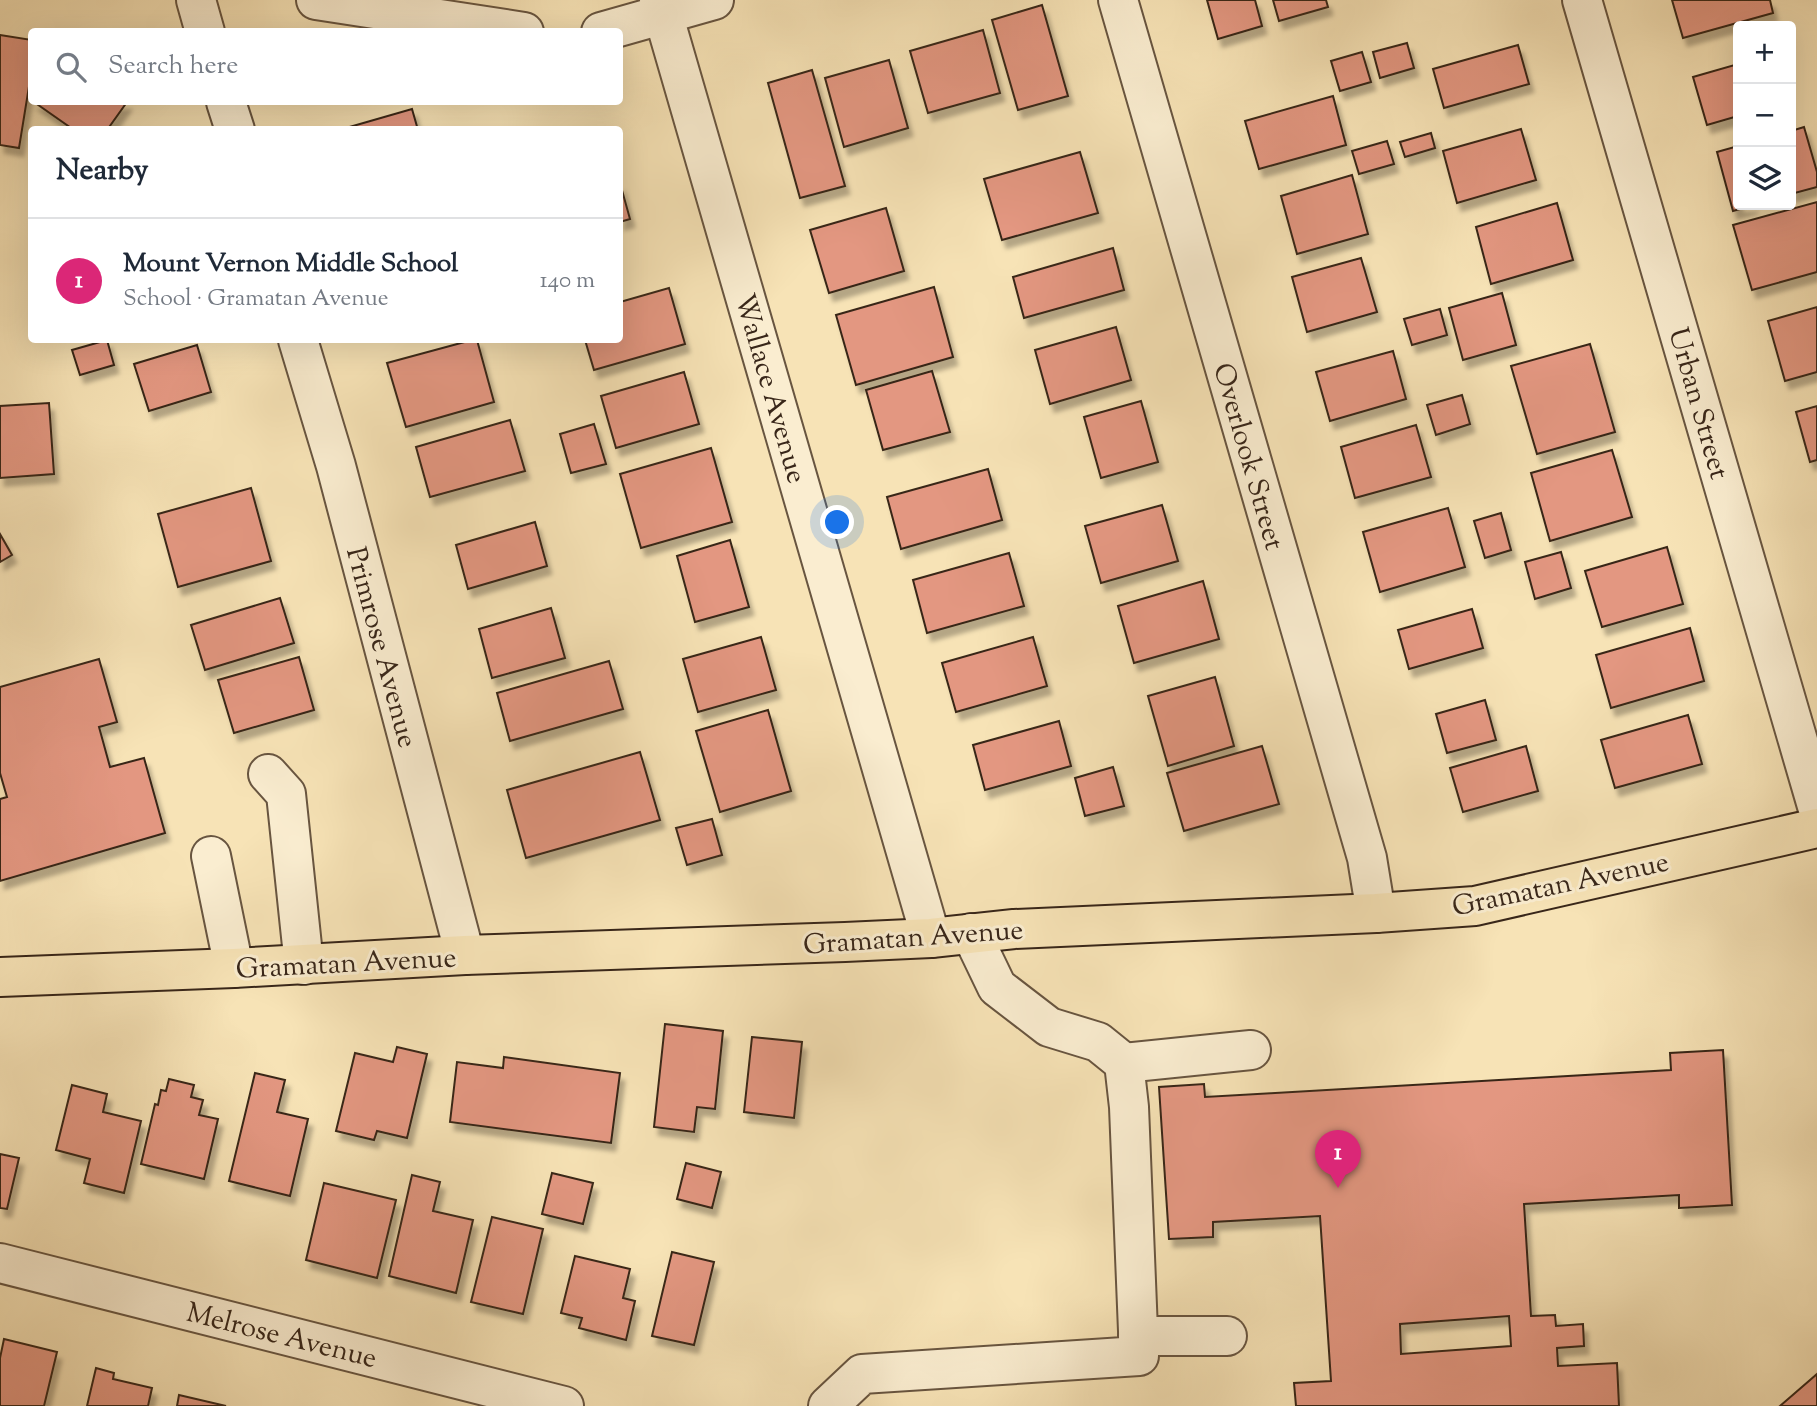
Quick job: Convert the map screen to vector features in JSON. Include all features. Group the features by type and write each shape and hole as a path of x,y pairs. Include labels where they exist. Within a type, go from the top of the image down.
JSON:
{"main road":[{"name":"Gramatan Avenue","path":"0,977 304,965 465,955 931,938 1157,921 1376,913 1475,906 1817,828"}],"street":[{"path":"196,0 204,28"},
{"path":"316,0 498,28"},
{"path":"611,28 662,7 714,0"},
{"name":"Overlook Street","path":"1118,0 1367,858 1376,913"},
{"name":"Urban Street","path":"1582,0 1817,806"},
{"name":"Wallace Avenue","path":"662,7 931,938"},
{"path":"227,105 233,126"},
{"name":"Primrose Avenue","path":"299,343 336,466 465,955"},
{"path":"268,774 286,794 304,965"},
{"path":"211,856 234,968"},
{"path":"971,933 997,987 1049,1027 1098,1042 1124,1063 1129,1107 1138,1346"},
{"path":"1124,1063 1251,1050"},
{"name":"Melrose Avenue","path":"0,1263 564,1406"},
{"path":"828,1406 862,1374 1227,1336"}],"building":[{"path":"1207,0 1255,0 1262,26 1218,39"},
{"path":"1273,0 1326,0 1328,7 1279,21"},
{"path":"1672,0 1770,0 1773,13 1744,21 1733,21 1733,24 1683,38"},
{"path":"1042,5 1068,96 1018,110 992,20"},
{"path":"983,30 1000,93 928,113 910,51"},
{"path":"0,35 28,39 28,93 19,148 0,145"},
{"path":"1407,43 1414,68 1380,78 1373,52"},
{"path":"1518,45 1529,84 1444,108 1433,69"},
{"path":"1362,52 1371,82 1340,91 1331,61"},
{"path":"889,60 908,128 844,147 825,78"},
{"path":"1733,65 1733,117 1707,125 1693,77"},
{"path":"812,70 845,186 800,198 768,83"},
{"path":"1333,96 1346,145 1259,169 1245,121"},
{"path":"38,105 125,105 110,126 68,126"},
{"path":"412,109 417,126 353,126"},
{"path":"1804,127 1817,172 1817,187 1796,193 1796,147 1796,129"},
{"path":"1521,129 1536,180 1457,203 1443,151"},
{"path":"1431,133 1435,148 1405,157 1400,142"},
{"path":"1387,141 1394,164 1359,174 1352,151"},
{"path":"1733,147 1733,210 1736,210 1733,211 1717,152"},
{"path":"1080,152 1098,213 1002,240 984,179"},
{"path":"1352,175 1368,234 1297,254 1281,196"},
{"path":"623,194 630,219 623,221"},
{"path":"1817,202 1817,272 1752,290 1733,225 1796,210 1796,208"},
{"path":"1557,203 1573,260 1491,284 1476,227"},
{"path":"886,208 904,271 829,293 810,230"},
{"path":"1113,248 1124,290 1024,318 1013,277"},
{"path":"1361,258 1377,312 1307,332 1292,277"},
{"path":"934,287 953,357 856,385 836,315"},
{"path":"669,288 685,344 594,370 586,343 623,343 623,301"},
{"path":"1502,293 1516,345 1463,360 1449,308"},
{"path":"1817,307 1817,372 1785,381 1768,321"},
{"path":"1440,309 1447,335 1412,345 1404,319"},
{"path":"1116,327 1131,380 1050,404 1035,350"},
{"path":"96,343 108,343 114,365 80,375 72,350"},
{"path":"461,343 478,343 494,402 406,427 387,363"},
{"path":"1590,344 1615,432 1537,454 1511,366"},
{"path":"197,345 211,392 149,411 134,364"},
{"path":"1393,351 1406,399 1330,421 1316,372"},
{"path":"932,371 950,432 883,450 866,390"},
{"path":"684,372 699,424 616,448 601,396"},
{"path":"1462,395 1470,424 1436,435 1427,405"},
{"path":"1141,401 1158,462 1101,478 1084,417"},
{"path":"49,403 54,474 0,478 0,406"},
{"path":"1817,406 1817,460 1810,462 1796,412"},
{"path":"510,420 525,471 430,497 416,447"},
{"path":"594,424 606,464 571,473 560,434"},
{"path":"1416,425 1431,477 1355,498 1341,447"},
{"path":"711,448 732,522 641,548 620,474"},
{"path":"1612,450 1632,517 1550,541 1531,473"},
{"path":"988,469 1002,520 901,549 887,497"},
{"path":"251,488 271,561 178,587 158,514"},
{"path":"1162,505 1178,561 1101,583 1085,526"},
{"path":"1448,508 1465,567 1380,592 1363,532"},
{"path":"1501,513 1511,550 1485,558 1474,521"},
{"path":"535,522 547,566 468,589 456,545"},
{"path":"0,534 12,555 0,562"},
{"path":"730,540 749,607 695,622 677,556"},
{"path":"1667,547 1683,604 1602,627 1585,571"},
{"path":"1561,552 1571,588 1535,599 1525,562"},
{"path":"1009,553 1024,606 927,633 913,580"},
{"path":"1203,581 1219,639 1134,663 1118,606"},
{"path":"280,598 294,643 205,670 191,625"},
{"path":"551,608 565,658 492,678 479,629"},
{"path":"1472,609 1483,648 1409,669 1398,630"},
{"path":"1690,628 1704,681 1611,708 1596,655"},
{"path":"761,637 776,690 698,712 683,659"},
{"path":"1033,637 1047,686 956,712 942,663"},
{"path":"299,657 314,710 234,733 218,680"},
{"path":"99,659 117,722 99,727 110,767 144,758 165,833 0,881 0,799 7,797 0,773 0,687"},
{"path":"609,661 623,709 510,741 497,693"},
{"path":"1215,677 1234,746 1168,766 1148,696"},
{"path":"1485,700 1496,740 1447,753 1436,714"},
{"path":"768,710 791,791 720,812 696,731"},
{"path":"1688,715 1702,764 1615,788 1601,740"},
{"path":"1059,721 1071,766 985,790 973,745"},
{"path":"1262,746 1279,804 1184,831 1167,773"},
{"path":"1526,746 1538,791 1463,812 1450,768"},
{"path":"640,752 660,820 526,858 507,790"},
{"path":"1113,767 1124,806 1085,816 1075,778"},
{"path":"712,819 722,855 687,865 676,828"},
{"path":"665,1024 723,1031 715,1109 697,1107 694,1132 654,1127"},
{"path":"752,1037 802,1042 794,1118 744,1112"},
{"path":"397,1047 427,1054 407,1138 377,1131 374,1140 336,1131 355,1053 393,1062"},
{"path":"1723,1050 1732,1205 1679,1208 1679,1195 1524,1204 1531,1316 1555,1315 1556,1326 1583,1324 1584,1346 1557,1348 1558,1366 1617,1363 1619,1406 1296,1406 1294,1383 1331,1381 1320,1216 1213,1222 1213,1237 1169,1239 1159,1087 1204,1084 1205,1097 1671,1070 1670,1053","holes":["1509,1316 1511,1346 1401,1354 1400,1324"]},
{"path":"504,1057 620,1073 611,1143 450,1122 457,1062 503,1068"},
{"path":"255,1073 285,1080 277,1112 308,1119 290,1196 229,1181"},
{"path":"169,1079 194,1085 191,1097 203,1100 199,1115 218,1119 204,1179 141,1164 155,1104 158,1105 161,1090 166,1091"},
{"path":"72,1085 107,1094 103,1112 141,1121 124,1193 84,1183 90,1159 56,1150"},
{"path":"0,1154 19,1158 7,1209 0,1208"},
{"path":"686,1163 721,1172 712,1208 677,1199"},
{"path":"552,1173 593,1183 583,1224 542,1214"},
{"path":"412,1175 440,1182 433,1211 473,1220 456,1293 389,1276"},
{"path":"324,1183 396,1200 377,1278 306,1260"},
{"path":"492,1217 543,1229 523,1314 471,1302"},
{"path":"672,1252 714,1262 694,1345 652,1336"},
{"path":"575,1256 630,1269 623,1298 635,1301 626,1340 579,1328 582,1318 561,1313"},
{"path":"4,1339 57,1352 44,1406 0,1406 0,1358"},
{"path":"96,1368 114,1373 113,1379 152,1388 148,1406 87,1406"},
{"path":"1817,1374 1817,1406 1780,1406"},
{"path":"179,1395 226,1406 177,1406"}],"place":[{"name":"Mount Vernon Middle School","path":"1338,1188"}]}
